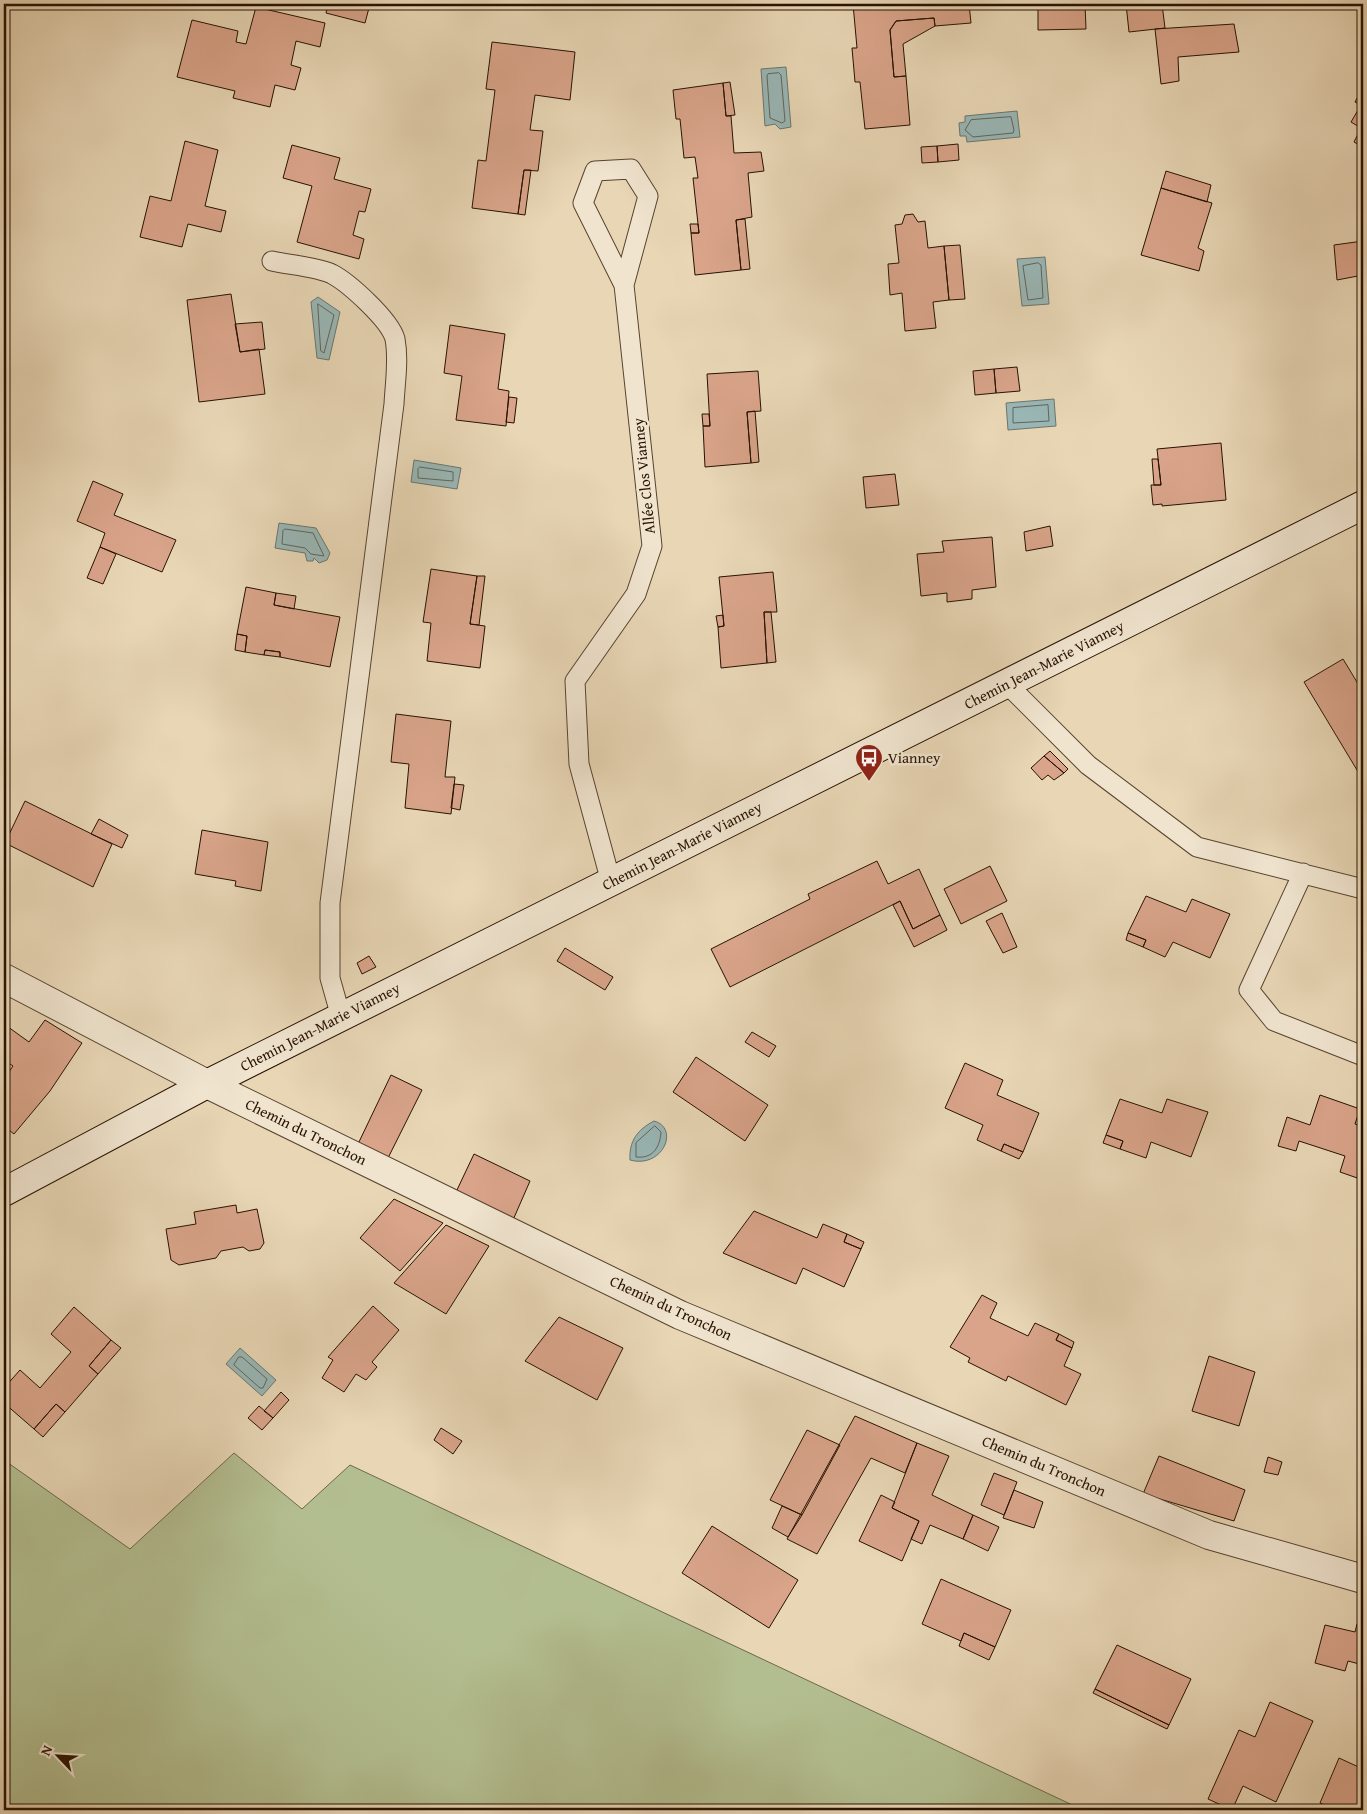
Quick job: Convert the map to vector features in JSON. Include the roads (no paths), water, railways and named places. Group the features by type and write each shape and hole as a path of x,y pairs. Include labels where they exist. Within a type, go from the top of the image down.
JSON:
{"street":[{"name":"Chemin Jean-Marie Vianney","path":"4,1192 207,1084 1363,505"},
{"name":"Chemin du Tronchon","path":"4,978 207,1084 680,1315 1209,1535 1363,1578"}],"lane":[{"name":"Allée Clos Vianney","path":"612,882 579,764 575,681 636,594 652,546 624,285 582,203 595,171 631,169 648,196 624,285"},
{"path":"272,261 331,273 357,292 380,316 394,337 397,360 394,404 330,903 330,978 341,1017"},
{"path":"1007,684 1088,765 1197,848 1363,889"},
{"path":"1303,873 1249,990 1274,1021 1363,1056"}],"water":[{"path":"786,67 791,127 780,129 775,124 765,126 761,69"},
{"path":"1017,111 1020,137 967,142 966,136 960,136 959,123 965,122 965,116"},
{"path":"1045,257 1049,304 1022,306 1017,259"},
{"path":"318,297 340,312 329,360 317,358 311,302"},
{"path":"1054,399 1056,426 1008,430 1006,403"},
{"path":"414,460 461,468 457,489 411,482"},
{"path":"279,523 316,528 330,553 327,560 319,563 314,558 313,561 307,561 305,553 275,548"},
{"path":"654,1121 662,1125 666,1131 667,1139 664,1146 651,1159 642,1161 630,1160 631,1147 635,1137 643,1128"},
{"path":"240,1348 276,1380 262,1396 226,1364"}],"place":[{"name":"Vianney","path":"869,782"}]}
